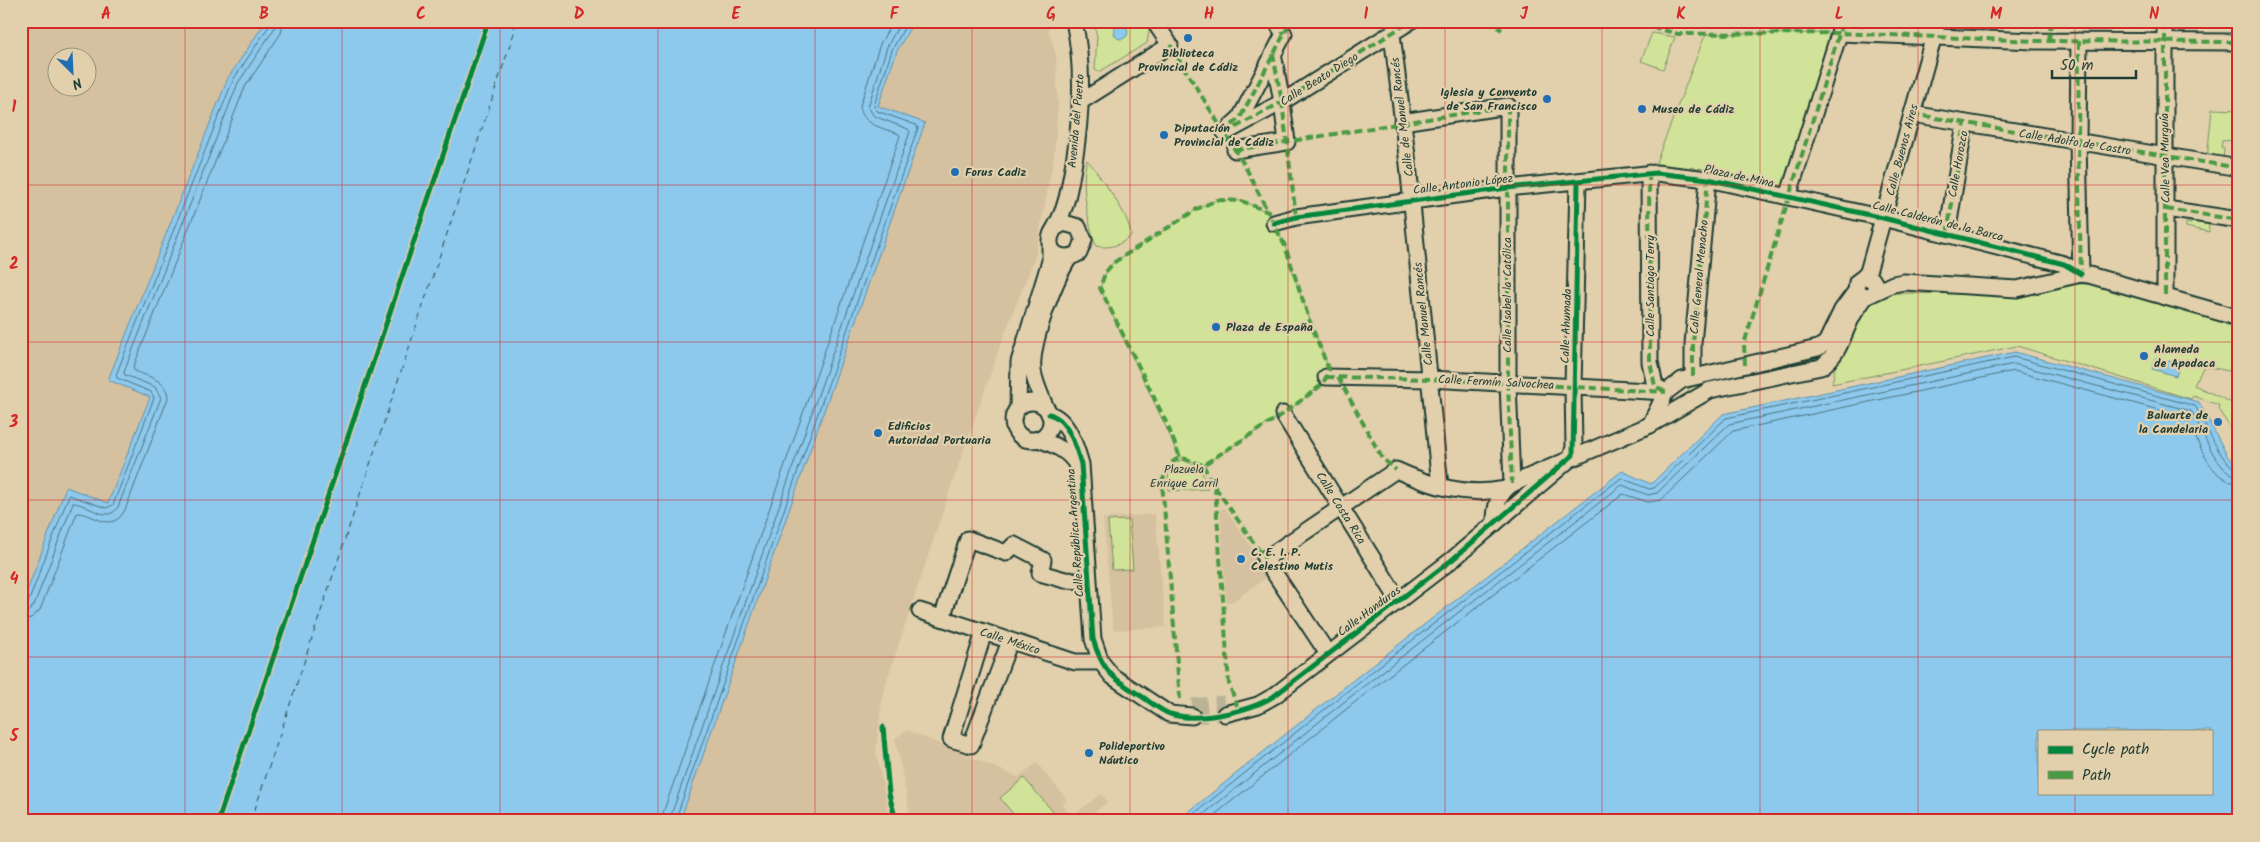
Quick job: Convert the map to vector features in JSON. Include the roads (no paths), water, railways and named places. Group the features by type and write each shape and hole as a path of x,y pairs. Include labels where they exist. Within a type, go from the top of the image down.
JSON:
{"street":[{"name":"Avenida del Puerto","path":"1055,228 1069,191 1080,102 1081,65 1074,21"},
{"path":"1080,102 1170,45 1154,21"},
{"path":"1235,150 1286,142 1282,102 1273,54 1284,34 1276,21"},
{"name":"Calle Beato Diego","path":"1273,54 1240,118 1225,133 1282,102 1410,21"},
{"name":"Calle Buenos Aires","path":"1866,287 1868,272 1938,21"},
{"name":"Calle Vea Murguía","path":"2164,295 2166,210 2164,156 2165,21"},
{"path":"1841,27 1933,37 2079,41 2239,42"},
{"name":"Plaza de Mina","path":"1652,173 1708,179 1788,196 1841,27"},
{"name":"Calle de Manuel Rancés","path":"1392,34 1412,201"},
{"path":"2079,41 2078,142 2081,274"},
{"name":"Calle Isabel la Católica","path":"1402,122 1508,106 1508,486"},
{"name":"Calle Adolfo de Castro","path":"1912,114 2239,168"},
{"name":"Calle Horozco","path":"1946,234 1965,123"},
{"name":"Calle Antonio López","path":"1274,223 1296,217 1507,188 1652,173"},
{"name":"Calle Santiago Terry","path":"1652,173 1650,362 1655,386 1666,392"},
{"name":"Calle General Menacho","path":"1693,376 1693,344 1708,179"},
{"name":"Calle Ahumada","path":"1562,464 1571,458 1574,452 1578,182"},
{"name":"Avenida del Puerto","path":"1069,191 1078,227"},
{"name":"Calle Calderón de la Barca","path":"1788,196 2064,264 2081,274"},
{"name":"Calle Manuel Rancés","path":"1412,201 1440,486"},
{"path":"2166,210 2239,220"},
{"path":"1064,223 1078,227 1083,235 1084,244 1079,253 1069,258 1055,284 1036,344 1033,370 1048,411 1050,425 1048,431 1038,438 1026,439 1016,432 1013,420 1018,408 1019,362 1050,261 1050,236 1055,228 1064,223"},
{"path":"1050,247 1059,256 1069,258"},
{"path":"1650,425 1666,392 1682,380 1818,348 1826,343 1842,310 1866,287 1904,282 2017,289 2081,274 2164,295 2239,318"},
{"path":"1328,654 1265,559 1396,470 1440,486 1469,493 1487,493 1562,464 1650,425 1710,390 1821,367 1838,350 1866,287"},
{"name":"Calle Fermín Salvochea","path":"1326,377 1430,379 1666,392"},
{"path":"1018,408 1028,402 1034,402 1048,411"},
{"name":"Calle República Argentina","path":"1048,411 1061,419 1078,454 1082,473 1088,581 1094,639 1101,662"},
{"name":"Calle Costa Rica","path":"1283,414 1399,601"},
{"name":"Calle República Argentina","path":"1038,438 1070,454 1082,473"},
{"name":"Calle Honduras","path":"1225,709 1250,708 1274,696 1399,601 1495,523 1562,464"},
{"path":"1495,523 1495,508 1508,486"},
{"path":"942,618 968,539 1006,554 1014,545 1043,560 1040,573 1065,580 1088,581"},
{"name":"Calle México","path":"920,612 1075,662 1101,662"},
{"path":"984,632 951,739 971,745 1010,640"},
{"path":"1101,662 1119,682 1169,714 1192,711"}],"water":[{"path":"266,21 914,21 897,51 878,106 925,123 680,821 21,821 21,607 66,487 108,503 150,397 108,380 228,78"},
{"path":"1118,25 1124,25 1128,32 1124,39 1118,39 1114,35 1114,29"},
{"path":"2015,352 2199,402 2228,457 2239,466 2239,821 1177,821 1357,677 1622,471 1651,484 1723,414"},
{"path":"2156,358 2180,364 2176,376 2152,369"}],"tunnel":[{"path":"1192,706 1224,703"},
{"path":"1192,716 1225,714"}],"place":[{"name":"Biblioteca Provincial de Cádiz","path":"1188,38"},
{"name":"Iglesia y Convento de San Francisco","path":"1547,99"},
{"name":"Museo de Cádiz","path":"1642,109"},
{"name":"Diputación Provincial de Cádiz","path":"1164,135"},
{"name":"Forus Cadiz","path":"955,172"},
{"name":"Plaza de España","path":"1216,327"},
{"name":"Alameda de Apodaca","path":"2144,356"},
{"name":"Baluarte de la Candelaria","path":"2218,422"},
{"name":"Edificios Autoridad Portuaria","path":"878,433"},
{"name":"C. E. I. P. Celestino Mutis","path":"1241,559"},
{"name":"Polideportivo Náutico","path":"1089,753"}],"park label":[{"name":"Plazuela Enrique Carril","path":"1184,476"}]}
